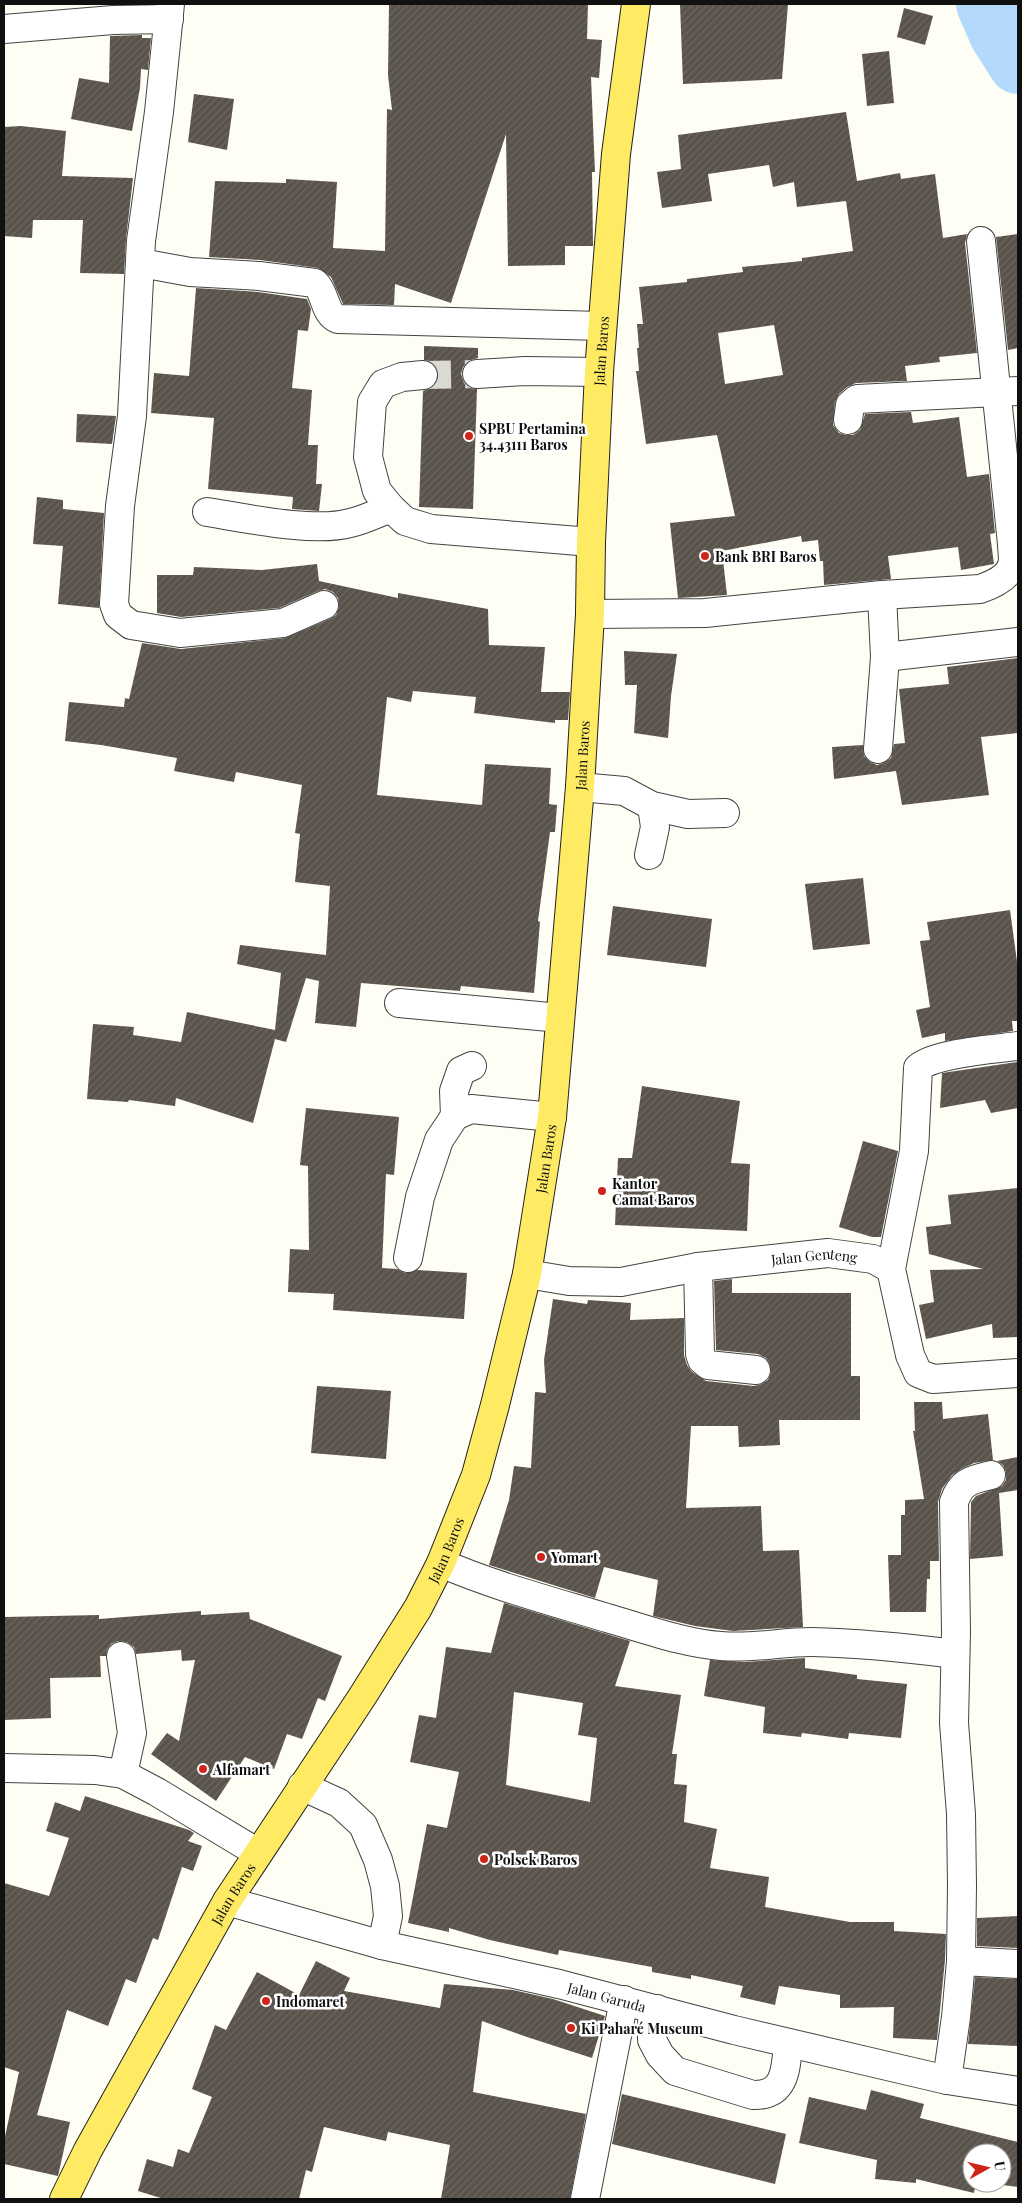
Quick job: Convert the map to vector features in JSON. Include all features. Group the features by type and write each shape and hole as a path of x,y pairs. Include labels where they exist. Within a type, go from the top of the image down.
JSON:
{"main road":[{"name":"Jalan Baros","path":"64,2199 88,2150 227,1901 362,1697 418,1608 441,1563 476,1474 496,1405 528,1274 552,1117 580,788 590,614 591,542 602,326 616,154 636,4"}],"street":[{"path":"4,30 114,20 170,11 142,232 132,416 120,506 114,604 118,615 131,625 180,634 283,623 324,605"},
{"path":"590,614 705,613 882,595 980,589 992,585 1005,576 1012,565 1015,550 1007,392 981,242"},
{"path":"141,263 190,272 259,276 315,283 324,296 330,313 338,319 602,326"},
{"path":"477,374 525,371 599,372"},
{"path":"423,375 402,377 383,384 372,402 368,457 377,491 391,508 405,521 431,529 591,542"},
{"path":"848,420 850,405 857,399 1007,392"},
{"path":"207,512 258,521 318,526 349,524 391,508"},
{"path":"878,749 885,657 882,595"},
{"path":"885,657 1018,642"},
{"path":"580,788 624,791 652,806 688,814 725,813"},
{"path":"649,855 655,827 652,806"},
{"path":"399,1003 560,1018"},
{"path":"1018,1046 942,1057 924,1062 918,1068 914,1151 891,1268 910,1355 918,1373 933,1379 1018,1372"},
{"path":"455,1116 454,1091 461,1071 472,1066"},
{"path":"408,1258 420,1197 439,1140 455,1116 471,1108 552,1117"},
{"name":"Jalan Genteng","path":"528,1274 569,1282 622,1282 698,1267 828,1253 873,1259 891,1268"},
{"path":"698,1267 700,1354 702,1360 708,1365 756,1370"},
{"path":"947,2080 956,2017 961,1961 961,1814 954,1723 956,1632 954,1502 962,1484 991,1475"},
{"path":"441,1563 469,1576 562,1604 683,1639 718,1646 745,1648 812,1642 922,1649 955,1654"},
{"path":"121,1656 132,1733 123,1774"},
{"path":"4,1768 95,1770 123,1774 258,1853"},
{"path":"302,1786 339,1803 363,1825 378,1860 385,1886 388,1916 382,1945"},
{"name":"Jalan Garuda","path":"227,1901 382,1945 624,2000 788,2043 947,2080 1018,2091"},
{"path":"961,1961 1018,1964"},
{"path":"585,2199 624,2000"},
{"path":"657,2008 652,2023 652,2040 660,2055 675,2071 753,2095 764,2095 776,2088 783,2079 788,2043"}],"building":[{"path":"389,4 588,4 587,39 602,40 599,78 591,77 595,172 592,172 593,246 565,246 565,265 508,266 506,134 451,303 395,284 394,305 343,304 331,277 318,268 260,260 209,257 215,181 286,183 286,179 337,182 333,248 385,251 387,109 392,110 388,75"},
{"path":"680,4 788,4 782,79 683,84"},
{"path":"904,8 933,16 925,45 897,37"},
{"path":"142,35 142,38 151,38 148,70 141,69 140,88 132,131 71,119 79,78 109,83 110,36"},
{"path":"889,51 894,103 867,106 862,54"},
{"path":"194,94 234,99 227,150 188,142"},
{"path":"846,112 857,181 900,173 901,179 935,174 943,238 967,234 965,243 977,353 939,357 940,362 905,366 907,381 856,383 847,387 839,394 835,402 833,425 839,433 853,435 860,430 865,414 911,412 913,423 959,417 967,477 989,474 995,533 990,534 994,564 961,570 958,547 888,556 891,579 824,585 823,561 820,561 818,540 802,542 801,536 722,551 727,595 678,598 670,523 735,516 717,435 646,444 636,371 639,371 637,324 643,324 639,287 687,282 687,279 743,272 742,267 802,261 802,258 853,251 846,201 797,207 794,182 773,187 769,165 708,174 712,201 662,208 657,172 681,169 678,135","holes":["774,325 783,375 725,384 718,333"]},
{"path":"21,126 66,131 62,176 133,178 124,274 80,273 83,220 33,220 32,238 4,236 4,127"},
{"path":"1018,234 1018,348 1008,350 996,237"},
{"path":"196,288 258,292 307,299 311,309 308,331 298,330 292,388 312,390 308,445 318,445 316,484 322,484 319,511 292,509 293,497 208,489 214,418 151,413 154,373 189,376"},
{"path":"424,346 478,348 478,358 468,361 463,367 461,374 464,383 470,388 477,389 473,509 419,507 423,391 432,387 437,382 439,374 430,361 424,360"},
{"path":"77,414 116,416 112,444 76,442"},
{"path":"37,497 63,500 63,509 104,513 99,608 58,604 63,546 33,544"},
{"path":"317,564 319,581 398,598 398,593 488,609 489,645 545,647 541,692 570,692 568,720 555,720 555,723 474,713 476,697 413,691 411,702 387,697 377,795 482,805 485,764 551,768 549,804 557,805 555,832 550,832 538,921 540,922 534,993 461,986 460,991 361,983 356,1027 315,1023 319,981 306,978 286,1042 275,1039 253,1123 176,1098 175,1106 129,1100 128,1102 87,1099 93,1024 134,1027 133,1035 181,1042 187,1012 275,1030 281,973 237,964 240,945 326,955 330,886 295,882 300,834 295,833 302,785 236,772 234,782 174,771 177,758 65,741 69,702 124,707 125,698 129,699 142,643 181,649 285,638 330,619 336,615 339,607 338,598 333,592 325,589 279,608 181,617 157,613 157,575 193,575 194,567 262,570"},
{"path":"624,651 677,654 668,738 634,733 637,685 625,685"},
{"path":"1018,658 1018,733 981,737 989,795 902,805 896,771 834,779 832,747 863,745 864,756 870,762 877,765 891,758 894,744 905,743 899,689 949,684 947,667"},
{"path":"863,878 870,944 813,950 805,884"},
{"path":"613,906 712,919 706,967 607,955"},
{"path":"1010,910 1018,969 1018,1021 1012,1021 1013,1031 945,1041 945,1033 922,1038 916,1010 930,1007 920,941 930,940 927,922"},
{"path":"1017,1062 1018,1108 991,1113 985,1100 940,1108 942,1073"},
{"path":"642,1086 740,1101 731,1163 750,1164 747,1231 615,1225 618,1158 632,1158"},
{"path":"306,1108 399,1117 394,1175 386,1174 382,1268 397,1269 405,1273 417,1270 467,1273 464,1319 333,1310 334,1294 288,1292 290,1249 309,1250 308,1166 300,1165"},
{"path":"863,1141 898,1151 881,1237 872,1237 839,1227"},
{"path":"1018,1188 1018,1337 993,1338 992,1324 926,1339 919,1305 934,1302 930,1270 983,1269 929,1254 926,1227 951,1224 948,1195"},
{"path":"732,1279 732,1293 851,1293 851,1376 860,1376 860,1420 779,1420 780,1445 739,1447 738,1426 691,1426 686,1508 761,1506 763,1551 799,1550 803,1627 733,1631 695,1626 653,1616 658,1580 604,1567 595,1598 489,1565 509,1500 514,1466 531,1468 535,1392 546,1393 544,1360 553,1299 587,1304 588,1300 631,1303 630,1320 684,1318 684,1355 687,1365 692,1372 706,1381 754,1386 768,1380 771,1372 770,1364 766,1358 758,1354 716,1350 714,1281"},
{"path":"317,1386 391,1391 386,1459 311,1453"},
{"path":"914,1402 942,1402 943,1419 988,1414 993,1460 974,1463 961,1469 952,1475 942,1489 938,1502 939,1561 930,1561 930,1579 927,1579 926,1612 890,1612 888,1555 901,1555 901,1515 905,1515 905,1500 924,1499 913,1431 915,1431"},
{"path":"1018,1457 1018,1490 999,1493 1003,1556 970,1559 971,1502 976,1496 1002,1486 1006,1480 1006,1472 1003,1465 997,1461"},
{"path":"504,1603 630,1641 615,1686 681,1695 672,1754 677,1754 674,1784 687,1785 684,1822 717,1829 710,1868 769,1877 765,1907 850,1922 894,1922 894,1931 946,1934 937,2040 893,2038 894,2007 840,2008 840,1995 779,1986 775,2005 740,1997 743,1986 691,1975 691,1979 652,1972 652,1967 559,1950 558,1955 490,1940 449,1928 449,1932 408,1923 427,1824 447,1828 459,1772 410,1762 419,1715 436,1718 446,1647 491,1653","holes":["514,1692 583,1703 578,1735 597,1738 590,1802 506,1785"]},
{"path":"201,1611 201,1615 249,1612 250,1619 342,1656 325,1701 318,1698 302,1739 287,1734 274,1769 245,1757 216,1801 151,1754 167,1733 179,1741 195,1660 182,1661 181,1650 136,1654 134,1647 127,1642 118,1641 111,1644 106,1656 100,1656 101,1677 50,1678 51,1718 4,1720 4,1617 99,1615 99,1619"},
{"path":"805,1658 805,1668 857,1675 857,1679 907,1684 901,1738 849,1733 848,1739 802,1733 801,1737 763,1733 765,1707 704,1696 710,1660 745,1662"},
{"path":"85,1796 189,1830 194,1833 188,1841 202,1846 193,1871 182,1867 158,1940 153,1938 136,1983 126,1979 108,2026 67,2010 37,2115 70,2122 58,2176 4,2164 4,2141 19,2072 4,2067 4,1883 49,1896 69,1838 46,1831 55,1802 80,1811"},
{"path":"1018,1916 1018,1948 977,1946 977,1918"},
{"path":"316,1961 350,1978 344,1991 440,2008 444,1984 513,1990 553,1999 605,2016 592,2058 482,2021 473,2092 586,2114 570,2199 441,2199 450,2145 388,2132 386,2141 324,2127 312,2172 306,2170 299,2199 164,2199 138,2191 147,2159 173,2167 178,2149 189,2153 212,2097 192,2089 215,2025 226,2030 257,1972 299,1995"},
{"path":"975,1977 1018,1979 1018,2046 968,2044"},
{"path":"871,2090 924,2104 920,2118 1018,2142 1018,2187 1012,2186 1012,2143 962,2143 962,2190 916,2179 916,2183 875,2179 877,2160 799,2143 809,2097 866,2110"},
{"path":"622,2094 786,2134 775,2184 612,2144"}],"waterway":[{"path":"986,4 999,34 1018,64"}],"tunnel":[{"path":"423,375 477,374"}],"place":[{"name":"SPBU Pertamina 34.43111 Baros","path":"469,436"},
{"name":"Bank BRI Baros","path":"705,556"},
{"name":"Kantor Camat Baros","path":"602,1191"},
{"name":"Yomart","path":"541,1557"},
{"name":"Alfamart","path":"203,1769"},
{"name":"Polsek Baros","path":"484,1859"},
{"name":"Indomaret","path":"266,2001"},
{"name":"Ki Paharé Museum","path":"571,2028"}]}
